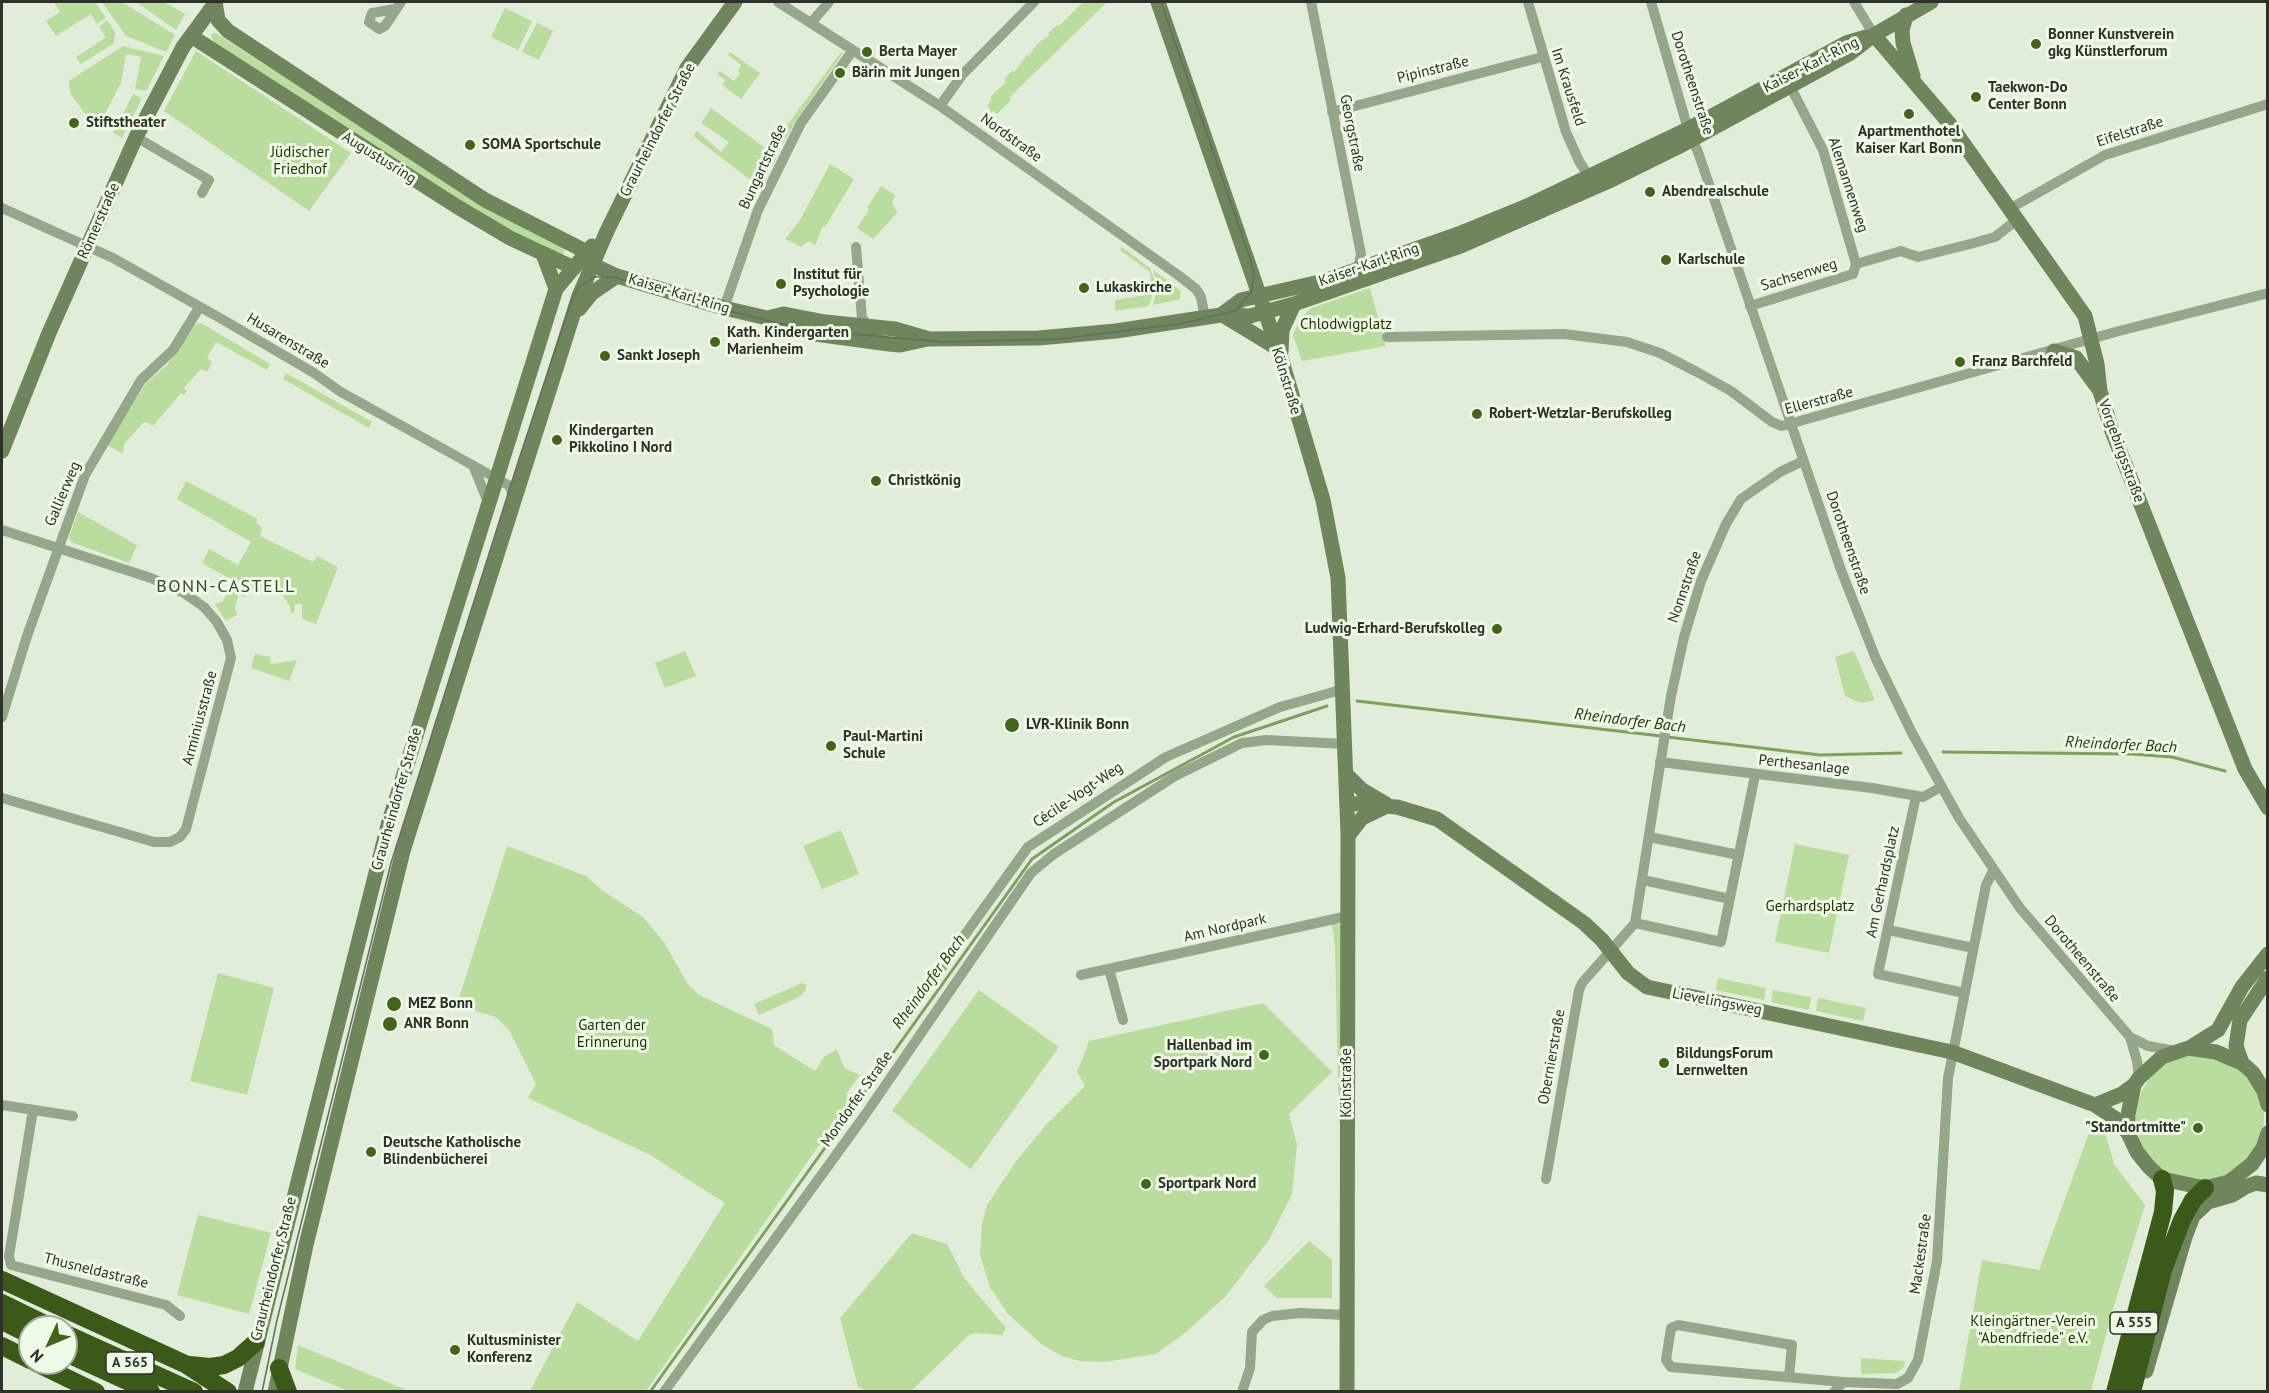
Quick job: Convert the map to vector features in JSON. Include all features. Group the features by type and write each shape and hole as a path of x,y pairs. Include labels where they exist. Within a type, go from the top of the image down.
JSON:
{"highway":[{"name":"A 555","path":"2115,1392 2163,1212 2165,1191 2162,1179"},
{"name":"A 555","path":"2132,1392 2156,1293 2182,1220 2193,1200 2205,1188"},
{"path":"2,1280 185,1364 228,1392"},
{"path":"2,1303 26,1315"},
{"path":"2,1322 18,1329"},
{"path":"2144,1384 2146,1332"},
{"name":"A 565","path":"78,1339 194,1392"},
{"path":"185,1364 210,1367 224,1365 238,1358 256,1342"},
{"path":"2,1346 18,1354"},
{"name":"A 565","path":"78,1359 151,1392"},
{"path":"279,1368 288,1392"},
{"path":"61,1375 89,1388"}],"main road":[{"path":"216,2 218,20 228,31"},
{"name":"Römerstraße","path":"2,446 87,245 136,137 177,56 216,2"},
{"name":"Graurheindorfer Straße","path":"275,1392 306,1245 403,851 573,319 590,259 607,231 687,68 735,2"},
{"name":"Kölnstraße","path":"1158,2 1251,273 1259,309 1279,353 1323,500 1338,578 1348,836 1347,1392"},
{"path":"1874,34 1931,2"},
{"path":"1906,15 1902,31 1903,43 1918,87"},
{"name":"Augustusring","path":"200,23 228,31 485,200 590,259"},
{"name":"Kaiser-Karl-Ring","path":"590,259 617,276 724,308 767,318 793,331 900,345 928,339 1039,338 1205,318 1259,309 1461,246 1531,217 1607,183 1846,43 1874,34"},
{"name":"Kaiser-Karl-Ring","path":"1259,309 1276,293 1295,296 1358,269 1472,228 1690,134 1790,86 1855,50 1874,34"},
{"name":"Vorgebirgsstraße","path":"1874,34 1949,123 2085,316 2100,391 2112,431 2245,769 2268,808"},
{"name":"Augustusring","path":"191,36 359,146 510,238 574,268"},
{"path":"543,254 556,290"},
{"path":"574,268 590,259"},
{"name":"Graurheindorfer Straße","path":"244,1392 388,825 495,477 556,290 574,268"},
{"path":"1221,315 1279,353 1282,330 1295,296 1268,284 1251,273"},
{"path":"573,319 584,301 617,276"},
{"name":"Kaiser-Karl-Ring","path":"1221,315 1241,300 1259,309"},
{"name":"Kaiser-Karl-Ring","path":"767,318 784,314 895,329 928,339"},
{"path":"2054,351 2076,358 2100,391"},
{"path":"1347,775 1362,790 1388,806"},
{"name":"Lievelingsweg","path":"1347,803 1388,806 1437,819 1584,923 1612,951 1628,973 1647,987 1952,1052 2095,1105 2116,1119 2128,1133 2137,1152 2162,1179"},
{"path":"1348,836 1362,818 1388,806"},
{"path":"2095,1105 2122,1094 2156,1061 2218,1030 2242,987 2268,954"},
{"path":"2242,1063 2236,1046 2240,1020 2268,978"},
{"path":"2182,1050 2216,1052 2242,1063 2253,1073 2264,1091 2268,1105"},
{"path":"2128,1133 2128,1115 2136,1081"},
{"path":"2162,1179 2205,1188 2229,1182 2265,1156 2268,1133"},
{"path":"2241,1174 2268,1179"},
{"path":"2144,1384 2193,1216 2208,1202 2232,1195 2256,1183 2268,1185"}],"street":[{"name":"Nordstraße","path":"778,2 940,106 1178,275 1201,297 1205,318"},
{"path":"811,23 829,2"},
{"name":"Georgstraße","path":"1311,2 1361,254 1358,269"},
{"name":"Im Krausfeld","path":"1528,2 1542,57 1566,132 1578,161 1589,177"},
{"name":"Dorotheenstraße","path":"1651,2 1690,134 1803,461 1864,631 1901,711 1941,787 1994,871 2031,921 2130,1037 2148,1046 2182,1050"},
{"name":"Vorgebirgsstraße","path":"1854,2 1874,34"},
{"path":"940,106 962,75 1029,4"},
{"name":"Bungartstraße","path":"724,308 758,210 797,131 853,50"},
{"name":"Pipinstraße","path":"1332,112 1542,57"},
{"name":"Alemannenweg","path":"1790,86 1823,150 1856,264"},
{"name":"Eifelstraße","path":"2014,214 2105,155 2268,104"},
{"path":"136,137 209,180 201,193"},
{"name":"Husarenstraße","path":"2,208 87,245 314,373 341,392 510,486"},
{"name":"Sachsenweg","path":"1749,306 1852,274 1856,264 1901,250 1918,257 1981,242 1995,237 2014,214"},
{"path":"856,247 862,318 869,326"},
{"name":"Ellerstraße","path":"1387,337 1543,334 1602,337 1627,342 1660,353 1706,377 1731,391 1776,425 1791,425 2091,341 2133,327 2268,293"},
{"name":"Gallierweg","path":"2,717 57,548 85,475 141,380 173,350 199,308"},
{"name":"Nonnstraße","path":"1635,923 1666,725 1691,610 1734,508 1750,491 1803,461"},
{"path":"473,465 488,502"},
{"path":"513,505 514,491 510,486 523,476"},
{"name":"Arminiusstraße","path":"2,531 151,578 193,598 212,616 222,630 230,650 230,666 186,829 180,837 170,842 154,842 2,798"},
{"name":"Cécile-Vogt-Weg","path":"903,1021 1013,864 1028,847 1166,756 1280,707 1344,689"},
{"name":"Mondorfer Straße","path":"664,1392 865,1115 1031,873 1054,854 1176,776 1242,743 1266,740 1346,744"},
{"name":"Perthesanlage","path":"1660,762 1872,788 1916,796"},
{"path":"1635,923 1721,942 1755,775"},
{"path":"1916,796 1923,797 1941,787"},
{"name":"Am Gerhardsplatz","path":"1916,796 1878,974 1964,993"},
{"path":"1649,837 1739,855"},
{"path":"1952,1052 1986,885 1994,871"},
{"path":"1643,880 1730,899"},
{"name":"Am Nordpark","path":"1081,975 1348,916"},
{"name":"Obernierstraße","path":"1546,1179 1579,990 1582,983 1635,923"},
{"path":"1888,930 1974,948"},
{"path":"1109,969 1124,1020"},
{"name":"Dorotheenstraße","path":"2130,1037 2137,1061 2136,1081"},
{"name":"Mackestraße","path":"1843,1382 1897,1384 1908,1378 1918,1360 1937,1261 1948,1078 1952,1052"},
{"path":"2,1105 73,1116"},
{"name":"Thusneldastraße","path":"33,1110 9,1256 11,1265 166,1305 180,1316"},
{"path":"1242,1392 1250,1368 1252,1332 1263,1320 1272,1316 1300,1313 1346,1315"},
{"path":"1789,1377 1792,1345 1678,1325 1671,1328 1666,1360 1671,1367 1843,1382"},
{"path":"1834,1392 1843,1382"}],"green space":[{"path":"54,2 95,2 106,18 97,24 91,14 56,36 46,21 60,12"},
{"path":"102,2 122,2 175,35 166,52 126,36"},
{"path":"136,2 164,2 185,14 176,30"},
{"path":"1083,2 1107,2 1010,97 1011,100 997,114 993,111 981,121 991,109 987,107 992,98 990,97 1006,82 1004,80 1008,75 1014,72 1027,55 1029,56 1037,44 1050,35 1048,33 1057,25 1059,26"},
{"path":"505,8 532,21 518,50 491,37"},
{"path":"107,20 115,32 114,43 81,64 76,57 106,37 99,27"},
{"path":"537,23 553,31 539,60 522,52"},
{"path":"214,32 469,195 566,248 562,257 497,226 215,44 211,36"},
{"path":"123,46 164,56 146,91 135,89 141,57 126,54 121,83 99,125 88,118 70,93 69,81"},
{"name":"Jüdischer Friedhof","path":"196,51 351,153 309,211 164,111"},
{"path":"730,52 760,73 741,99 722,85 725,80 717,74 720,71 734,81 740,73 738,71 741,65 728,55"},
{"path":"841,52 843,53 794,124 783,144 777,139"},
{"path":"133,94 142,98 122,138 113,133"},
{"path":"711,108 777,157 773,164 768,159 757,170 767,178 762,189 693,136 697,131 721,152 729,142 701,123"},
{"path":"830,164 854,179 825,227 823,226 815,245 808,241 801,247 785,239 800,220"},
{"path":"881,186 895,195 892,202 897,213 873,239 857,228"},
{"path":"1122,247 1150,268 1156,283 1149,306 1115,311 1115,300 1152,294 1150,272 1120,250"},
{"path":"1153,270 1181,291 1180,299 1153,305 1158,284"},
{"name":"Chlodwigplatz","path":"1370,288 1386,346 1302,361 1293,335 1300,319 1311,308"},
{"path":"201,323 270,364 267,370 216,342 207,358 212,362 207,372 201,369 184,388 187,391 184,395 181,393 153,426 147,422 143,423 124,444 123,454 107,445 146,383 167,365 195,325"},
{"path":"286,373 372,422 369,428 283,379"},
{"path":"186,481 258,519 256,523 262,527 260,536 313,562 317,556 338,567 316,624 302,619 302,604 295,604 294,613 291,613 290,606 283,596 274,589 262,588 253,589 244,597 239,594 235,608 237,615 226,621 215,604 222,602 230,589 239,584 202,563 209,549 238,565 251,542 177,499"},
{"path":"78,512 137,545 129,563 71,542 69,537"},
{"path":"685,651 696,676 665,688 655,663"},
{"path":"1854,651 1875,700 1860,703 1845,696 1835,657"},
{"path":"255,654 270,657 271,664 297,660 289,681 251,668"},
{"path":"841,830 859,874 822,889 803,846"},
{"name":"Gerhardsplatz","path":"1795,844 1849,855 1829,953 1775,942"},
{"name":"Garten der Erinnerung","path":"507,846 586,876 602,890 643,917 664,942 687,983 699,995 772,1029 774,1045 815,1071 825,1056 837,1049 844,1068 860,1075 846,1094 851,1100 646,1391 530,1391 577,1302 638,1341 725,1203 650,1155 528,1098 536,1084 509,1030 496,1017 457,1005"},
{"path":"1332,923 1341,925 1342,1121 1339,1123 1335,948"},
{"path":"218,973 274,988 247,1095 190,1081"},
{"path":"1718,978 1766,988 1764,1000 1716,990"},
{"path":"802,983 806,984 806,989 801,996 759,1015 754,1004"},
{"path":"979,990 1059,1047 971,1169 892,1111"},
{"path":"1773,990 1811,997 1809,1010 1771,1002"},
{"path":"1818,998 1866,1008 1863,1021 1816,1011"},
{"name":"Sportpark Nord","path":"1263,1003 1332,1072 1289,1114 1297,1145 1292,1194 1269,1240 1225,1297 1186,1332 1156,1354 1105,1362 1080,1361 1062,1356 1041,1344 1007,1313 990,1287 980,1255 982,1224 987,1205 1017,1160 1045,1126 1085,1086 1077,1072 1089,1041"},
{"path":"2200,1054 2224,1059 2245,1073 2259,1094 2264,1118 2259,1142 2245,1163 2224,1177 2200,1182 2176,1177 2155,1163 2141,1142 2136,1118 2141,1094 2155,1073 2176,1059"},
{"name":"Kleingärtner-Verein \"Abendfriede\" e.V.","path":"2093,1122 2104,1129 2114,1164 2145,1205 2091,1391 1959,1391 1982,1260 2039,1270"},
{"path":"198,1215 271,1233 249,1314 177,1295"},
{"path":"912,1233 947,1244 965,1279 1006,1328 1002,1335 975,1333 969,1335 911,1391 867,1391 858,1387 840,1318"},
{"path":"1309,1241 1332,1260 1332,1298 1277,1298 1264,1286"},
{"path":"298,1345 409,1391 348,1391 295,1369"},
{"path":"1861,1358 1905,1361 1904,1367 1896,1373 1861,1374"}],"waterway":[{"name":"Rheindorfer Bach","path":"1357,701 1661,736"},
{"name":"Rheindorfer Bach","path":"650,1392 1032,859 1114,802 1234,737 1327,706"},
{"name":"Rheindorfer Bach","path":"1667,737 1820,755 1901,753"},
{"name":"Rheindorfer Bach","path":"1943,752 2132,754 2172,757 2225,771"}],"tram line":[{"path":"262,1392 277,1320 391,863 520,456 572,299 578,288 594,277 613,277 705,305 778,323 840,333 944,342 1059,339 1179,324 1235,311 1251,293 1254,275 1251,261 1161,2"}],"place":[{"name":"Bonner Kunstverein gkg Künstlerforum","path":"2036,44"},
{"name":"Berta Mayer","path":"867,52"},
{"name":"Bärin mit Jungen","path":"840,73"},
{"name":"Taekwon-Do Center Bonn","path":"1976,97"},
{"name":"Apartmenthotel Kaiser Karl Bonn","path":"1909,114"},
{"name":"Stiftstheater","path":"74,123"},
{"name":"SOMA Sportschule","path":"470,145"},
{"name":"Abendrealschule","path":"1650,192"},
{"name":"Karlschule","path":"1666,260"},
{"name":"Institut für Psychologie","path":"781,284"},
{"name":"Lukaskirche","path":"1084,288"},
{"name":"Kath. Kindergarten Marienheim","path":"715,342"},
{"name":"Sankt Joseph","path":"605,356"},
{"name":"Franz Barchfeld","path":"1960,362"},
{"name":"Robert-Wetzlar-Berufskolleg","path":"1477,414"},
{"name":"Kindergarten Pikkolino I Nord","path":"557,440"},
{"name":"Christkönig","path":"876,481"},
{"name":"Ludwig-Erhard-Berufskolleg","path":"1497,629"},
{"name":"LVR-Klinik Bonn","path":"1012,725"},
{"name":"Paul-Martini Schule","path":"831,746"},
{"name":"MEZ Bonn","path":"394,1004"},
{"name":"ANR Bonn","path":"390,1024"},
{"name":"Hallenbad im Sportpark Nord","path":"1264,1055"},
{"name":"BildungsForum Lernwelten","path":"1664,1063"},
{"name":"\"Standortmitte\"","path":"2198,1128"},
{"name":"Deutsche Katholische Blindenbücherei","path":"371,1152"},
{"name":"Sportpark Nord","path":"1146,1184"},
{"name":"Kultusminister Konferenz","path":"455,1350"}],"district":[{"name":"BONN-CASTELL","path":"226,587"}]}
